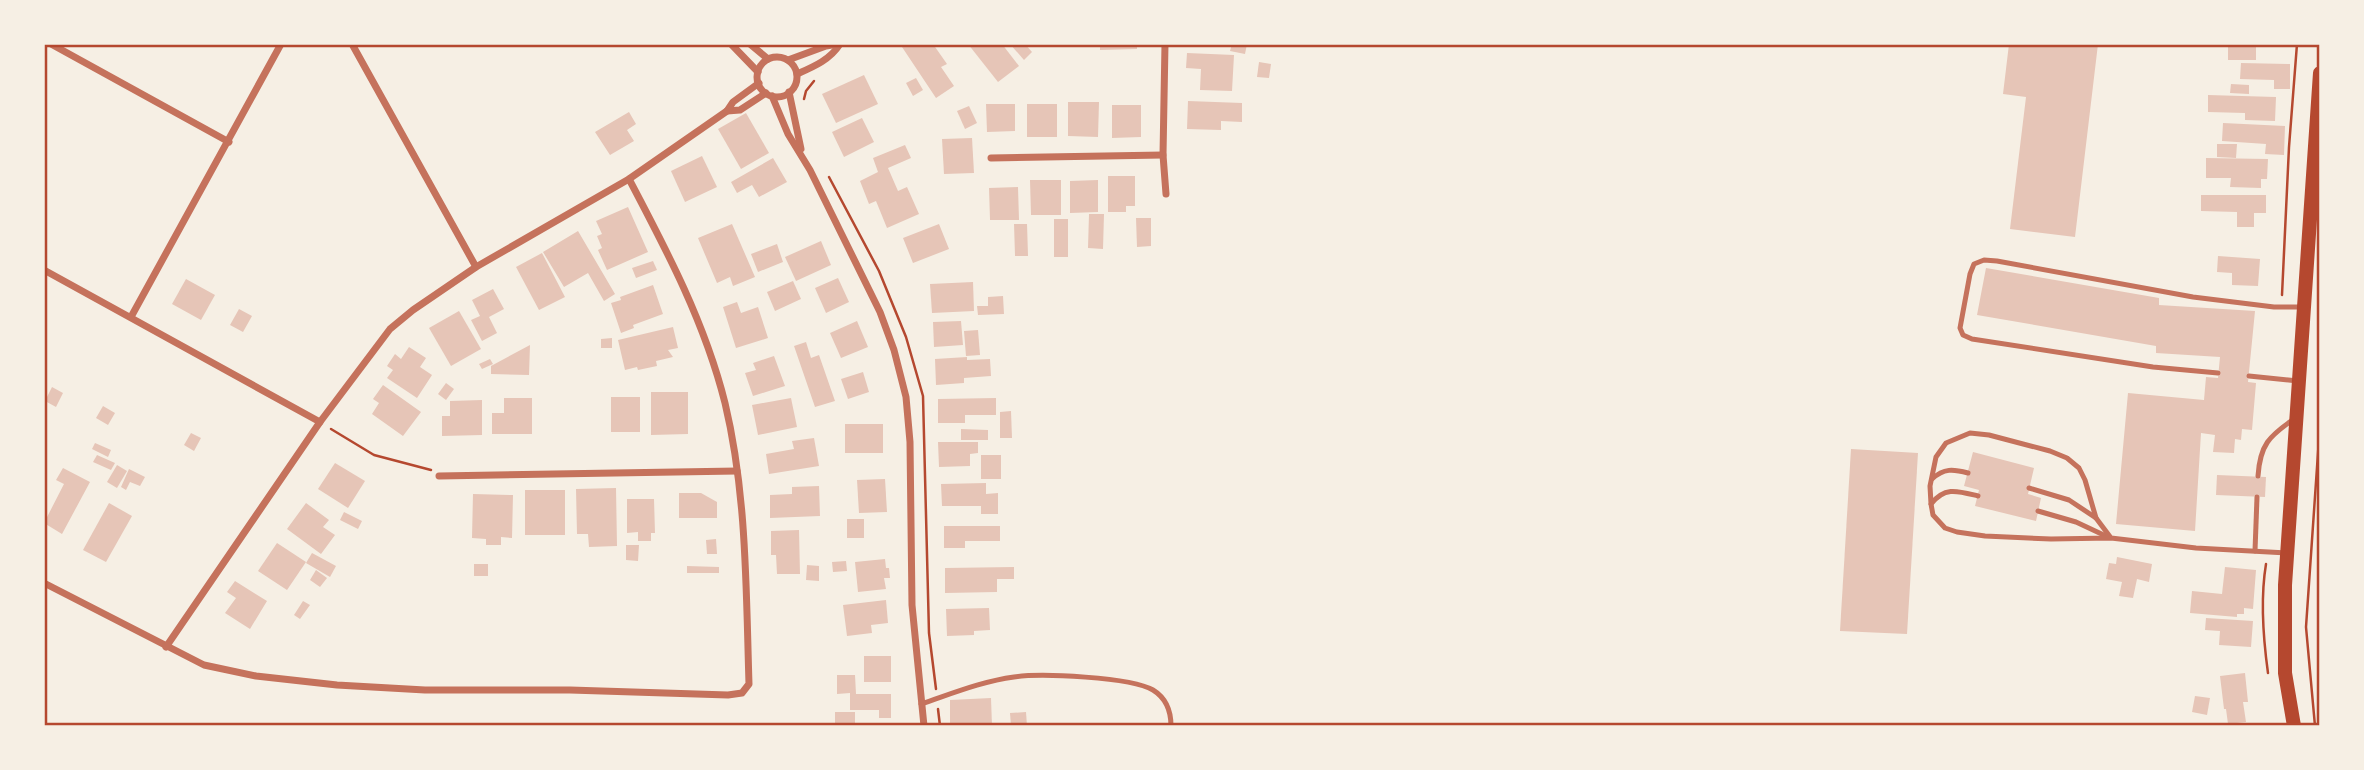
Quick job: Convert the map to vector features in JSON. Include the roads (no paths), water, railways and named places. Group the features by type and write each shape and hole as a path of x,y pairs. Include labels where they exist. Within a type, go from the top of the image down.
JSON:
{"main road":[{"path":"2294,726 2285,673 2287,553 2320,73"}],"street":[{"path":"131,317 281,44"},
{"path":"352,44 475,267"},
{"path":"730,44 758,72"},
{"path":"750,44 768,60"},
{"path":"788,60 839,44"},
{"path":"797,74 818,65 835,52 839,44"},
{"path":"1165,44 1163,155 1166,194"},
{"path":"56,45 229,142"},
{"path":"727,111 740,110 769,94 778,96 789,92 795,85 795,69 788,60 778,57 768,60 761,65 758,72 759,83 769,94 788,134 802,153 880,312 894,351 906,397 911,465 912,606 924,726"},
{"path":"166,647 320,422 390,329 475,267 629,179 727,111 733,102 759,83"},
{"path":"789,92 802,153"},
{"path":"990,158 1163,155"},
{"path":"44,583 204,666 256,676 337,685 425,690 570,690 728,695 742,692 748,684 746,589 737,471 724,402 700,325 666,248 629,179"},
{"path":"44,270 320,422"},
{"path":"439,476 737,471"}],"lane":[{"path":"2218,373 2153,367 1972,339 1964,335 1960,328 1974,264 1984,260 1997,261 2193,297 2274,307 2304,307"},
{"path":"2249,376 2299,381"},
{"path":"2258,476 2260,456 2266,442 2272,434 2296,417"},
{"path":"2111,538 2096,518 2085,481 2074,463 2050,451 1989,435 1970,433 1946,443 1936,457 1931,479 1931,505 1938,522 1945,528 1985,536 2040,539 2111,538 2196,548 2287,553"},
{"path":"1931,479 1945,470 1968,473"},
{"path":"2029,488 2068,500 2096,518"},
{"path":"1931,505 1940,494 1950,490 1978,496"},
{"path":"2255,551 2257,497"},
{"path":"2038,511 2076,522 2111,538"},
{"path":"921,704 1011,677 1029,675 1106,680 1152,689 1168,706 1171,726"}]}
